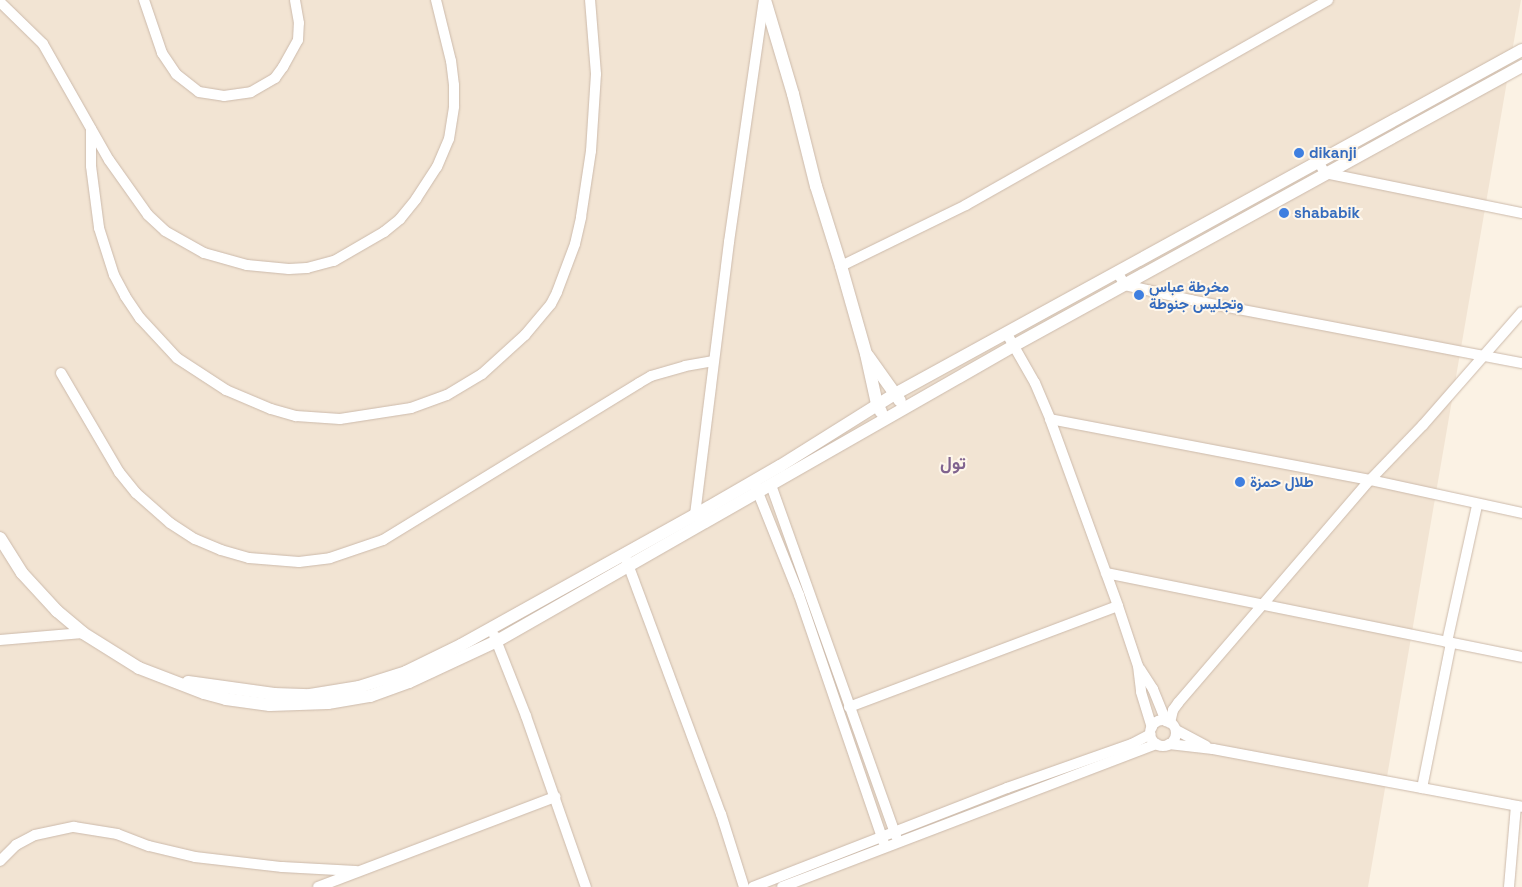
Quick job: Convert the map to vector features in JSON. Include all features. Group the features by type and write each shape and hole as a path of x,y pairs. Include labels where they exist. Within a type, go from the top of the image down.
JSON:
{"street":[{"path":"144,0 162,53 176,74 199,92 224,96 251,92 275,78 298,40 299,23 295,0"},
{"path":"0,2 43,44 91,129 142,208 165,231 183,243 224,260 272,268 307,268 334,261 368,242 400,219 431,178 444,153 452,124 454,85 451,61 436,0"},
{"path":"91,129 91,166 99,228 114,275 140,318 177,358 226,390 271,409 296,416 340,419 410,408 447,394 482,374 525,336 557,292 579,226 591,151 596,74 590,0"},
{"path":"764,0 793,94 816,186 866,354 877,404 886,420"},
{"path":"695,515 729,242 764,0"},
{"path":"841,266 966,205 1328,0"},
{"path":"176,681 274,694 310,694 336,692 406,672 627,560 756,487 868,412 877,404 1124,285 1522,50"},
{"path":"0,538 22,573 40,594 83,633 134,666 176,681 191,689 226,699 254,703 284,706 328,703 370,696 410,682 497,640 627,560 695,515 756,487 772,485 905,409 1117,272 1196,228 1322,168 1522,66"},
{"path":"1322,168 1522,213"},
{"path":"1196,228 1202,240"},
{"path":"1117,272 1124,285 1272,318 1483,355 1522,364"},
{"path":"1171,724 1175,707 1370,480 1423,425 1522,312"},
{"path":"1011,339 1035,383 1050,419 1118,606 1138,666 1140,692 1157,744"},
{"path":"866,354 905,409"},
{"path":"61,373 119,472 153,510 170,524 195,539 221,550 249,558 299,562 330,558 383,540 638,383 685,366 714,361"},
{"path":"1050,419 1370,480 1477,505 1522,513"},
{"path":"772,485 820,640 824,670 883,842"},
{"path":"756,487 820,640 835,666 896,837"},
{"path":"1422,788 1477,505"},
{"path":"627,560 721,814 744,887"},
{"path":"1106,573 1522,657"},
{"path":"849,707 1118,606"},
{"path":"490,629 497,640 586,887"},
{"path":"0,640 83,633"},
{"path":"824,670 835,666"},
{"path":"1138,666 1153,689 1171,724 1175,738 1169,744"},
{"path":"896,837 1054,770 1132,744 1152,731 1158,721 1171,724 1213,749"},
{"path":"753,887 1157,744 1213,749 1519,806 1509,887"},
{"path":"318,887 555,797"},
{"path":"0,861 16,844 35,834 74,827 110,832 149,846 195,857 282,867 356,871"},
{"path":"782,887 883,842"}],"shaded area":[{"path":"0,0 1521,0 1368,887 0,887"}],"place":[{"name":"dikanji","path":"1299,153"},
{"name":"shababik","path":"1284,213"},
{"name":"مخرطة عباس وتجليس جنوطة","path":"1139,295"},
{"name":"طلال حمزة","path":"1240,482"}],"district":[{"name":"تول","path":"953,463"}]}
